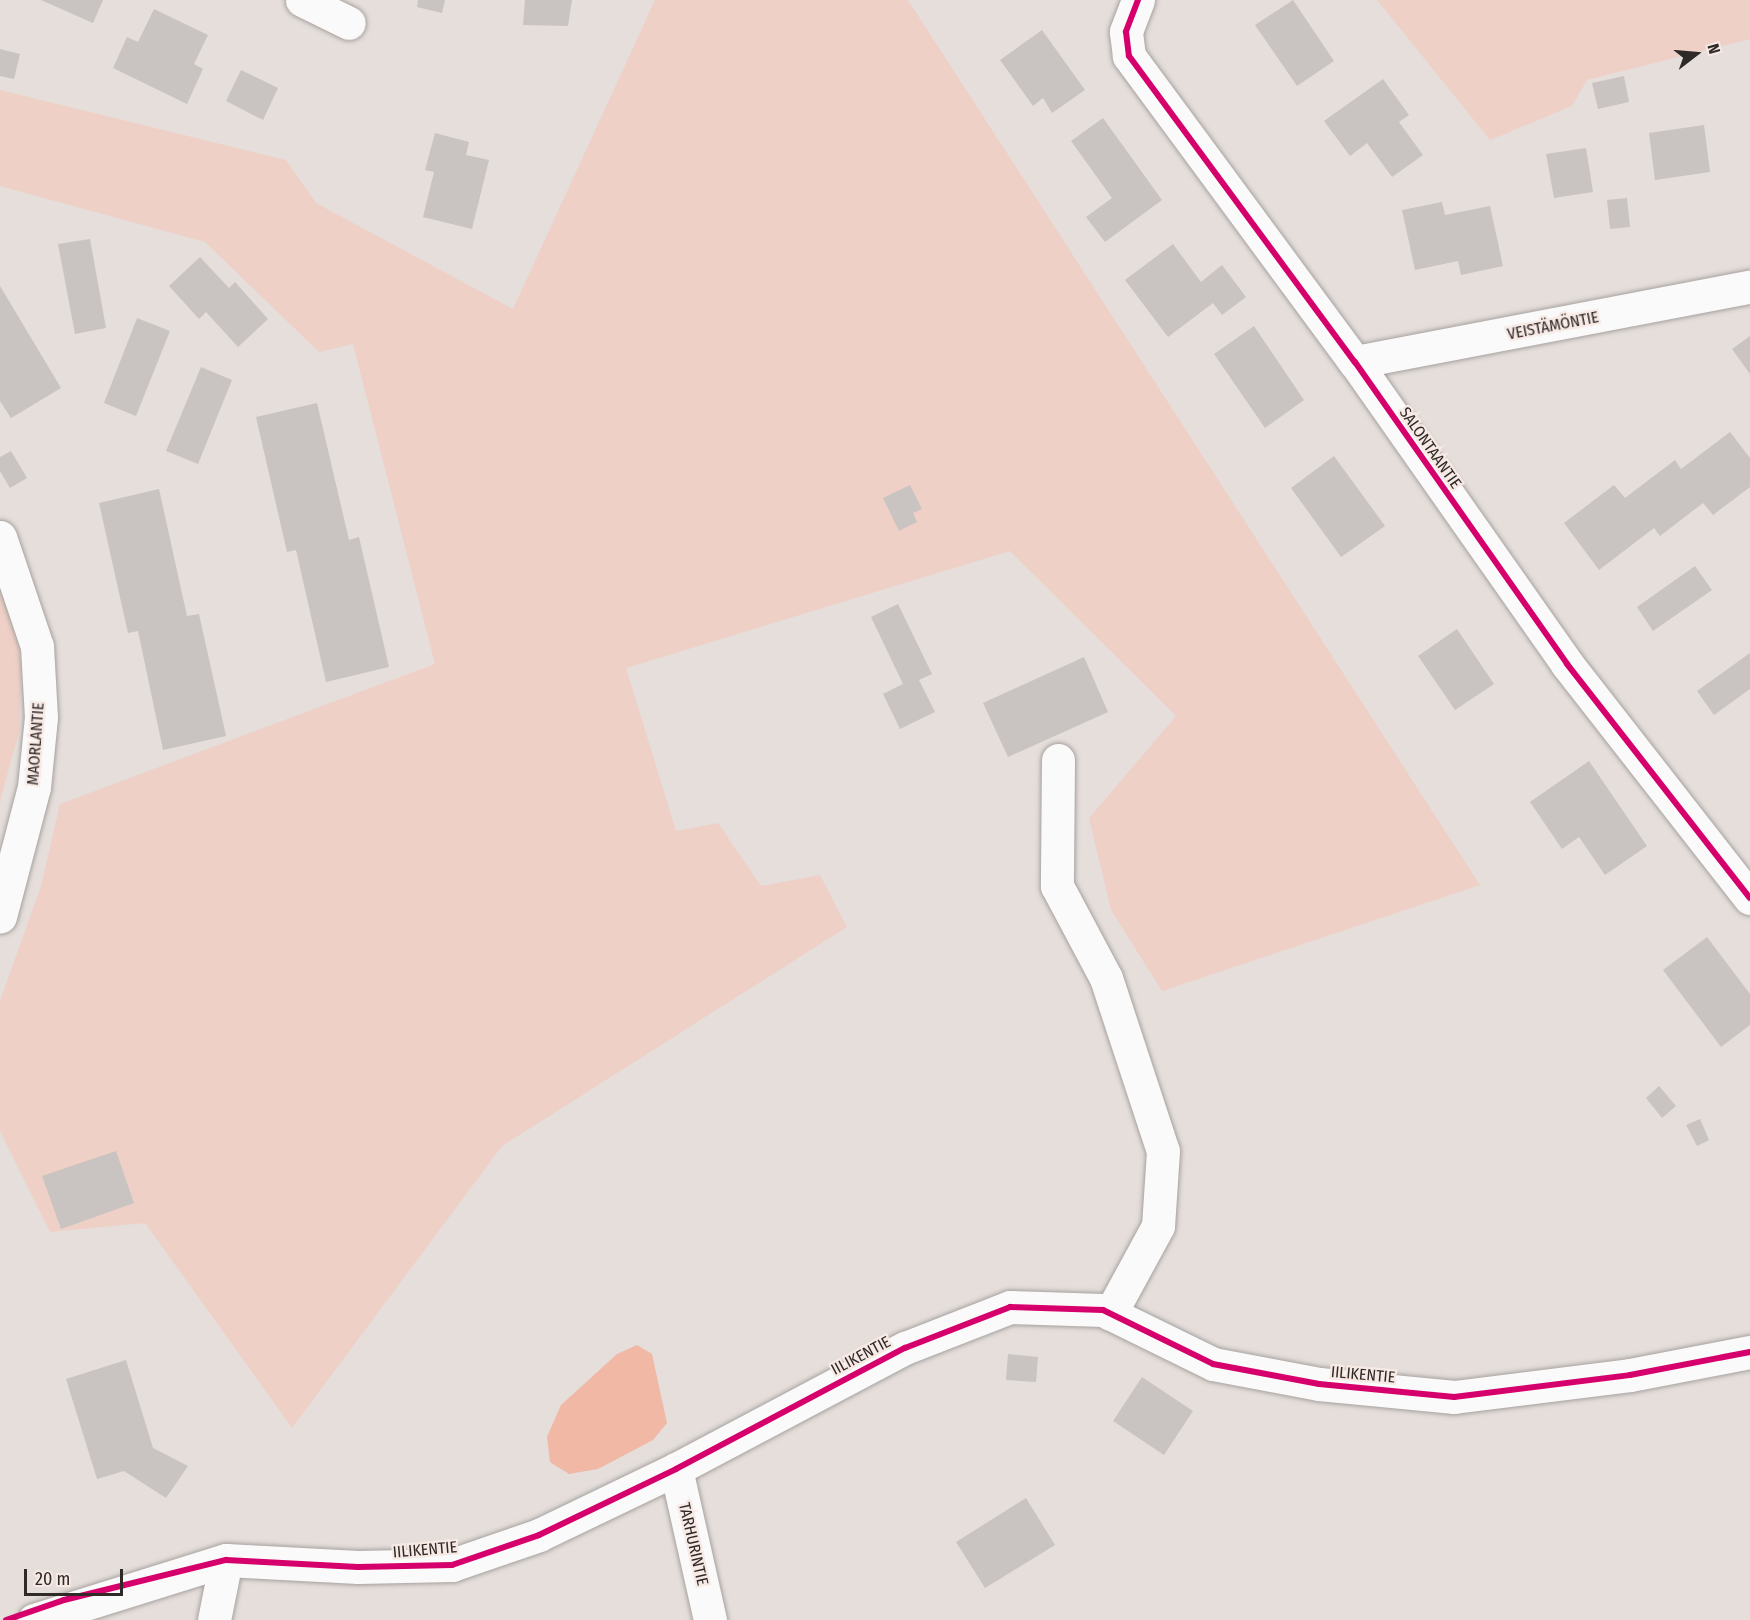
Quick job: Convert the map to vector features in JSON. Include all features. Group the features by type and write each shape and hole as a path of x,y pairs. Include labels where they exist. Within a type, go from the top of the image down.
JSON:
{"street":[{"path":"302,0 349,23"},
{"name":"SALONTAANTIE","path":"1138,0 1126,32 1129,56 1355,362 1567,664 1750,898"},
{"name":"VEISTÄMÖNTIE","path":"1355,362 1750,287"},
{"name":"MAORLANTIE","path":"0,537 37,646 41,717 34,787 0,917"},
{"path":"1058,760 1057,886 1106,978 1163,1151 1158,1226 1110,1314"},
{"name":"IILIKENTIE","path":"226,1560 358,1568 452,1565 539,1535 676,1469 905,1348 1010,1307 1103,1310 1213,1364 1319,1384 1454,1396 1630,1375 1750,1352"},
{"name":"TARHURINTIE","path":"676,1469 710,1620"},
{"path":"34,1620 226,1560 214,1620"}],"shaded area":[{"path":"655,0 908,0 1480,885 1162,991 1111,910 1089,818 1176,716 1010,551 626,668 676,831 718,823 761,886 820,875 847,927 502,1146 292,1428 145,1223 50,1232 0,1131 0,1001 41,886 60,804 435,664 353,344 319,352 205,242 0,186 0,90 286,160 316,203 513,309"},
{"path":"1377,0 1750,0 1750,39 1587,80 1572,106 1490,140"},
{"path":"0,586 17,625 21,668 19,732 0,801"},
{"path":"637,1345 652,1354 667,1423 653,1440 598,1469 569,1474 550,1462 547,1437 561,1405 617,1354"}],"building":[{"path":"41,0 103,0 93,23"},
{"path":"418,0 445,0 442,13 417,7"},
{"path":"525,0 572,0 568,26 523,25"},
{"path":"1293,0 1334,61 1297,86 1255,25"},
{"path":"154,9 208,35 194,64 203,69 187,104 113,68 127,37 138,42"},
{"path":"1042,30 1085,90 1052,113 1043,98 1033,106 1000,60"},
{"path":"0,49 20,54 14,79 0,76"},
{"path":"241,70 278,88 263,120 226,101"},
{"path":"1624,76 1629,102 1598,109 1592,83"},
{"path":"1383,79 1409,115 1399,122 1423,155 1392,177 1367,143 1350,156 1324,121"},
{"path":"1103,118 1162,200 1105,242 1086,217 1112,198 1071,141"},
{"path":"1704,125 1710,172 1655,180 1649,133"},
{"path":"435,133 469,142 466,155 489,160 472,229 423,217 434,172 425,170"},
{"path":"1586,148 1593,192 1554,198 1546,154"},
{"path":"1627,198 1630,227 1610,229 1607,200"},
{"path":"1442,202 1445,215 1490,206 1503,266 1461,275 1458,261 1415,270 1402,210"},
{"path":"90,239 106,328 75,334 58,244"},
{"path":"1173,244 1201,282 1222,265 1246,297 1222,315 1213,303 1168,337 1125,280"},
{"path":"200,257 229,288 235,282 268,319 238,347 206,312 199,319 169,286"},
{"path":"0,286 61,388 11,418 0,401"},
{"path":"137,318 170,331 136,416 104,403"},
{"path":"1254,326 1304,400 1265,428 1214,354"},
{"path":"1750,336 1750,374 1732,349"},
{"path":"201,367 232,380 198,464 166,451"},
{"path":"317,403 349,540 359,537 389,667 326,682 296,550 287,552 256,417"},
{"path":"1730,432 1750,458 1750,487 1713,515 1703,503 1660,536 1654,528 1599,570 1564,523 1614,485 1625,498 1675,460 1681,469"},
{"path":"11,451 27,478 10,488 0,471 0,457"},
{"path":"1334,456 1385,526 1341,557 1291,488"},
{"path":"910,485 922,509 913,513 917,522 899,531 883,498"},
{"path":"159,489 187,616 199,614 226,736 163,750 138,631 128,633 99,503"},
{"path":"1695,566 1712,590 1653,631 1637,607"},
{"path":"898,604 932,674 919,680 935,712 900,729 883,694 903,684 871,617"},
{"path":"1457,629 1494,684 1455,710 1418,656"},
{"path":"1750,653 1750,689 1714,715 1697,691"},
{"path":"1084,657 1108,712 1008,757 983,703"},
{"path":"1589,761 1647,846 1605,875 1579,837 1562,849 1530,802"},
{"path":"1707,937 1750,994 1750,1025 1721,1047 1663,970"},
{"path":"1659,1086 1676,1106 1662,1118 1646,1098"},
{"path":"1700,1119 1709,1140 1697,1146 1686,1125"},
{"path":"116,1151 134,1203 61,1229 42,1176"},
{"path":"1008,1354 1038,1357 1036,1382 1006,1380"},
{"path":"126,1360 153,1448 188,1466 166,1498 124,1471 97,1479 66,1379"},
{"path":"1142,1377 1193,1411 1164,1455 1113,1421"},
{"path":"1026,1498 1055,1545 985,1588 956,1542"}],"cycle path":[{"path":"1138,0 1126,32 1129,56 1355,362 1567,664 1750,898"},
{"path":"6,1620 64,1600 226,1560 358,1567 452,1565 539,1535 676,1469 905,1348 1010,1307 1103,1310 1213,1364 1319,1384 1454,1397 1630,1375 1750,1352"}]}
